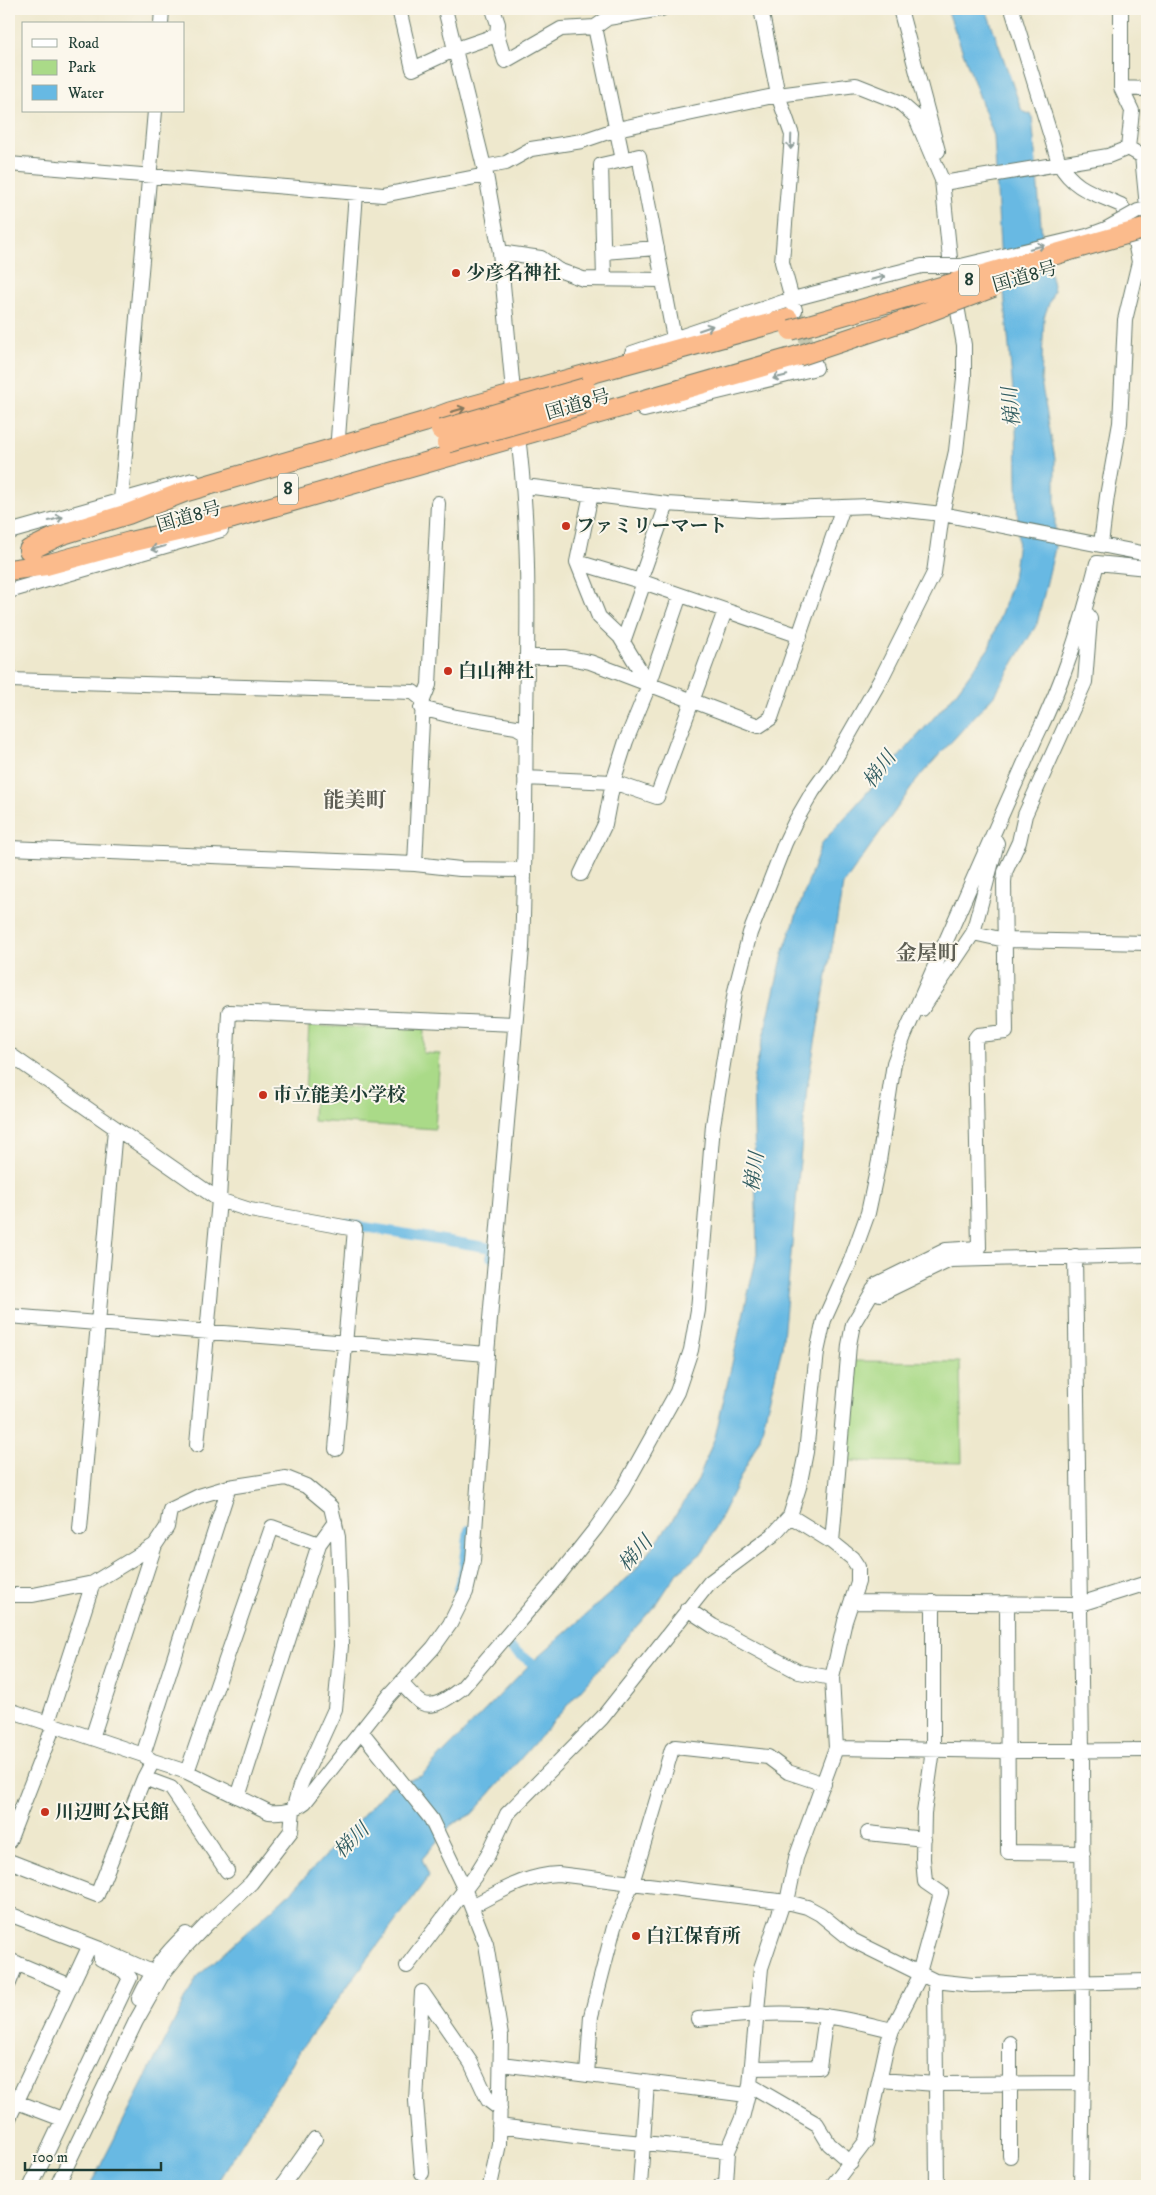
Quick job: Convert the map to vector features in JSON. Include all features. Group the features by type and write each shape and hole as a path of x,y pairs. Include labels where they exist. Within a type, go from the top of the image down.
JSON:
{"highway":[{"name":"国道8号","path":"988,281 1147,228"},
{"name":"国道8号","path":"9,556 28,550 97,537 128,522 442,430 584,403 796,330 1147,241"},
{"path":"442,430 513,395 562,382 796,330 909,319 988,281"},
{"path":"128,522 233,518 518,436 584,403 796,330"},
{"path":"9,570 46,565 97,537"}],"street":[{"path":"161,22 162,9"},
{"path":"399,9 413,69 456,49 497,35"},
{"path":"9,1710 51,1723 187,1772 269,1812 283,1813 293,1810 305,1802 361,1731 433,1648 450,1624 466,1592 473,1561 488,1354 522,948 528,544 525,486 513,395 500,252 486,171 445,9"},
{"path":"494,9 498,24 497,35 504,61 561,30 595,27 608,18 661,9"},
{"path":"761,9 778,96 792,135 782,262 796,330"},
{"path":"401,1683 422,1703 431,1704 444,1700 462,1688 558,1576 596,1528 622,1490 677,1392 690,1350 698,1310 712,1125 735,991 750,933 795,822 813,791 831,766 877,685 934,572 956,451 964,378 964,345 952,278 943,177 939,156 900,9"},
{"path":"1012,9 1057,163 1067,176 1084,190 1121,205 1132,227 1139,262 1125,320 1120,423 1097,544"},
{"path":"1121,9 1121,88 1132,111 1128,148"},
{"path":"595,27 623,160"},
{"path":"9,164 383,195 486,171 506,163 531,149 582,142 617,129 778,96 856,85 899,102 915,116 943,177"},
{"path":"1121,88 1147,89"},
{"path":"128,522 155,112"},
{"path":"943,177 1108,156 1128,148"},
{"path":"562,382 585,369 674,338 796,330 831,289 922,266 961,266 1087,236 1106,229 1147,208 1142,156 1128,148"},
{"path":"604,279 601,165 639,156 674,338"},
{"path":"338,438 356,193"},
{"path":"603,252 657,248"},
{"path":"500,252 541,258 558,270 583,279 663,280"},
{"path":"9,532 128,522 338,438 430,412 442,430"},
{"path":"9,592 429,471 470,449"},
{"path":"525,486 667,504 759,510 870,506 945,514 1147,554"},
{"path":"592,494 577,562 599,617 620,637 649,685"},
{"path":"415,864 422,704 429,685 438,503"},
{"path":"622,642 667,504"},
{"path":"527,657 565,657 590,662 759,726 771,718 843,507"},
{"path":"577,562 642,581 800,636"},
{"path":"407,1966 462,1883 475,1876 488,1855 507,1814 602,1718 710,1582 773,1535 790,1516 799,1487 806,1452 817,1352 824,1320 851,1260 868,1213 879,1162 894,1063 992,835 1057,695 1086,609 1097,562 1147,568"},
{"path":"581,874 605,824 613,782 626,741 649,685 680,595"},
{"path":"832,1542 849,1345 853,1324 877,1284 946,1250 979,1248 975,1039 978,1034 1006,1032 1005,872 1020,842 1025,815 1085,682 1090,619 1086,609"},
{"path":"525,778 613,782 657,797 725,611"},
{"path":"9,680 413,692 422,704 456,717 516,726 526,733"},
{"path":"915,1012 924,1008 973,933 997,843 992,835"},
{"path":"9,848 415,864 460,869 524,870"},
{"path":"973,933 1005,940 1147,943"},
{"path":"197,1445 218,1200 229,1012 515,1024"},
{"path":"9,1054 218,1200 250,1210 355,1229 336,1450"},
{"path":"80,1530 115,1129"},
{"path":"1075,1256 1083,1853 1081,2186"},
{"path":"873,1290 880,1294 950,1260 1147,1256"},
{"path":"9,1316 488,1354"},
{"path":"57,2186 136,2021 162,1975 208,1922 251,1883 291,1832 293,1810 300,1786 335,1709 341,1646 338,1546 335,1522 331,1507 318,1494 306,1486 286,1478 230,1487 199,1496 170,1510 167,1527 155,1545 92,1738"},
{"path":"9,1861 97,1896 144,1778 148,1758 230,1487"},
{"path":"720,2186 726,2183 728,2150 742,2118 748,2090 752,2068 761,1968 782,1905 787,1902 796,1858 836,1748 832,1678 838,1648 858,1582 858,1567 852,1558 832,1542 790,1516"},
{"path":"238,1797 319,1544 335,1522"},
{"path":"187,1772 272,1527 319,1544"},
{"path":"9,1595 33,1595 93,1583 155,1545"},
{"path":"9,1841 51,1723 93,1583"},
{"path":"852,1602 1080,1604 1147,1583"},
{"path":"832,2186 852,2163 866,2140 892,2030 920,1973 941,1892 925,1882 924,1813 933,1750 933,1602"},
{"path":"1006,1603 1008,1852 1083,1853"},
{"path":"687,1609 714,1626 799,1672 832,1678"},
{"path":"361,1731 431,1819 462,1883 486,1944 501,2036 499,2144 490,2186"},
{"path":"587,2074 591,2016 614,1927 632,1883 672,1749 675,1747 768,1757 788,1772 824,1784"},
{"path":"836,1748 1007,1751 1147,1750"},
{"path":"144,1778 171,1788 227,1870"},
{"path":"868,1833 924,1839"},
{"path":"472,1906 515,1884 542,1875 558,1874 713,1895 787,1902 806,1907 820,1914 852,1940 936,1981 972,1985 1147,1981"},
{"path":"9,1914 95,1947 152,1972"},
{"path":"136,2021 133,2013 152,1972 172,1947 197,1924 208,1922"},
{"path":"9,2118 13,2100 71,1986 95,1947"},
{"path":"31,2186 130,1978 124,1971 101,1959 95,1947"},
{"path":"9,1983 13,1962 71,1986"},
{"path":"936,1981 937,2186"},
{"path":"422,2173 416,2101 422,1992 471,2063 488,2100 500,2109"},
{"path":"698,2020 757,2014 802,2014 845,2018 892,2030"},
{"path":"752,2068 819,2067 826,2016"},
{"path":"1010,2043 1010,2156"},
{"path":"501,2064 646,2083 748,2090 816,2124 829,2144 852,2163"},
{"path":"880,2080 936,2084 1083,2083"},
{"path":"640,2186 646,2083"},
{"path":"13,2100 62,2119"},
{"path":"499,2126 728,2150"},
{"path":"282,2186 315,2139"}],"green space":[{"path":"309,1026 424,1029 423,1053 440,1054 435,1129 313,1121 314,1093 305,1091"},
{"path":"853,1361 960,1362 962,1463 848,1461"}],"water":[{"name":"梯川","path":"947,9 986,9 1022,111 1032,115 1042,236 1054,290 1044,317 1041,381 1055,459 1055,548 1037,624 995,694 919,777 843,885 807,1088 782,1348 760,1438 703,1552 677,1573 658,1602 472,1814 451,1825 422,1859 429,1876 301,2049 215,2186 90,2186 197,1977 292,1891 389,1787 421,1776 531,1663 633,1573 671,1522 697,1482 715,1437 757,1255 753,1080 784,950 822,843 955,694 989,648 1013,579 1018,541 1016,425 1000,247 994,136"}],"waterway":[{"path":"347,1224 491,1248 491,1257"},
{"path":"458,1589 464,1568 469,1530"},
{"path":"508,1646 542,1670"}],"tunnel":[{"path":"795,310 812,356"}],"place":[{"name":"少彦名神社","path":"456,273"},
{"name":"ファミリーマート","path":"566,526"},
{"name":"白山神社","path":"448,671"},
{"name":"市立能美小学校","path":"263,1095"},
{"name":"川辺町公民館","path":"45,1812"},
{"name":"白江保育所","path":"636,1936"}],"district":[{"name":"能美町","path":"355,801"},
{"name":"金屋町","path":"927,954"}]}
